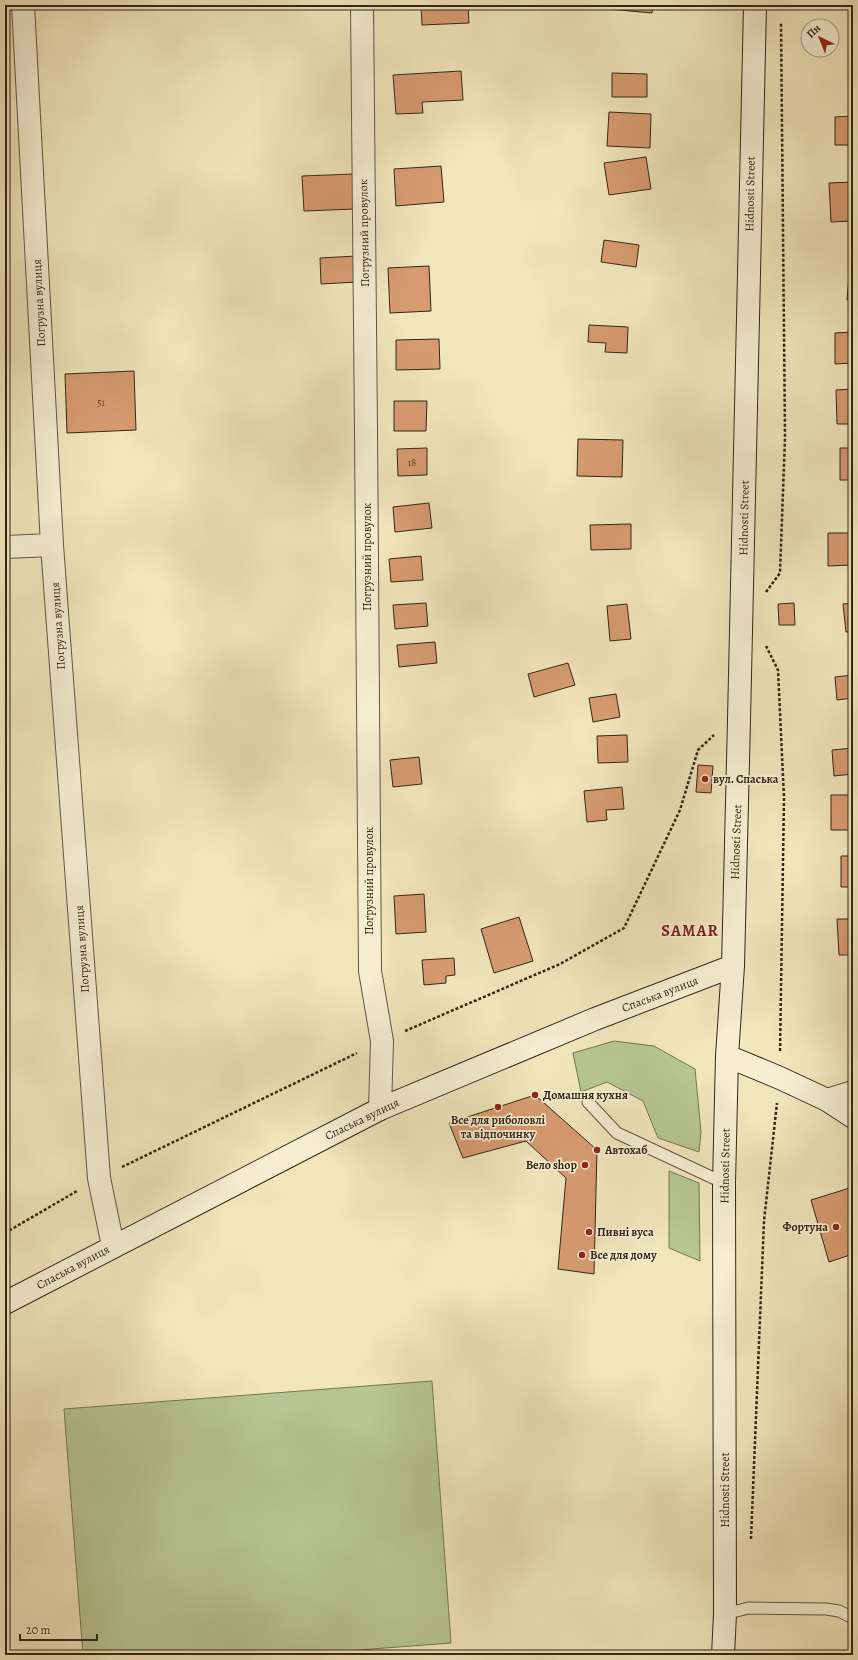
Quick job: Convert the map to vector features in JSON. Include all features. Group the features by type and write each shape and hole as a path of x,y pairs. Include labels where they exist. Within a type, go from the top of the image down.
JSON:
{"street":[{"name":"Погрузна вулиця","path":"23,5 52,545 99,1178 113,1246"},
{"name":"Погрузний провулок","path":"362,5 370,971 382,1041 380,1109"},
{"name":"Hidnosti Street","path":"723,1655 725,1614 724,1183 727,1056 733,966 740,720 755,5"},
{"path":"5,547 52,545"},
{"name":"Спаська вулиця","path":"5,1303 380,1109 596,1019 733,966"},
{"path":"727,1056 780,1078 827,1100 853,1117"},
{"path":"827,1100 853,1092"}],"lane":[{"path":"588,1102 617,1133 724,1183"},
{"path":"725,1614 748,1608 826,1609 839,1611 853,1618"}],"path":[{"path":"762,598 780,573 785,444 781,20"},
{"path":"751,1545 764,1221 780,1078 784,798 778,670 764,642"},
{"path":"5,1233 99,1178 382,1041 560,964 624,928 680,810 698,750 711,737 740,720"}],"green space":[{"path":"614,1041 654,1046 695,1069 701,1132 699,1152 658,1138 643,1101 607,1082 581,1092 573,1053"},
{"path":"669,1171 699,1183 700,1261 669,1248"},
{"path":"432,1381 451,1643 292,1655 83,1655 64,1409"}],"building":[{"path":"421,5 468,5 469,23 422,25"},
{"path":"608,5 653,5 652,13 608,9"},
{"path":"461,71 463,100 422,102 423,113 396,114 393,75"},
{"path":"612,73 647,74 647,97 612,97"},
{"path":"609,112 651,114 650,148 607,146"},
{"path":"853,116 853,145 835,145 835,117"},
{"path":"646,157 651,189 609,195 604,163"},
{"path":"441,166 444,202 396,206 394,169"},
{"path":"354,174 355,209 304,211 302,176"},
{"path":"853,182 853,221 831,222 829,183"},
{"path":"604,240 639,245 636,267 601,262"},
{"path":"356,256 357,282 321,284 320,258"},
{"path":"429,266 431,311 390,313 388,268"},
{"path":"849,277 853,277 853,300 847,300"},
{"path":"589,325 628,327 627,353 605,352 606,343 588,342"},
{"path":"853,332 853,363 835,364 835,333"},
{"path":"439,339 440,369 396,370 396,340"},
{"path":"134,371 136,430 67,433 65,374"},
{"path":"853,389 853,424 837,424 836,390"},
{"path":"394,401 427,401 426,431 394,431"},
{"path":"578,439 623,440 622,477 577,476"},
{"path":"427,448 427,475 398,476 397,449"},
{"path":"840,448 853,448 853,480 840,480"},
{"path":"429,503 432,528 395,532 393,507"},
{"path":"631,524 631,549 591,550 590,525"},
{"path":"828,533 853,533 853,565 828,566"},
{"path":"421,556 423,580 391,582 389,559"},
{"path":"426,603 428,626 395,629 393,605"},
{"path":"794,603 795,625 779,625 778,604"},
{"path":"853,603 853,632 846,632 843,604"},
{"path":"627,604 631,639 610,641 607,606"},
{"path":"435,642 437,663 399,667 397,645"},
{"path":"568,663 575,685 534,697 528,674"},
{"path":"853,675 853,698 837,700 835,677"},
{"path":"616,694 620,717 593,722 589,698"},
{"path":"627,735 628,762 598,763 597,736"},
{"path":"853,748 853,774 834,776 832,750"},
{"path":"419,757 422,784 393,787 390,760"},
{"name":"вул. Спаська","path":"698,765 713,766 711,793 696,792"},
{"path":"622,787 624,809 606,810 607,820 587,822 584,791"},
{"path":"831,795 853,795 853,830 831,830"},
{"path":"841,856 853,856 853,887 841,887"},
{"path":"424,894 426,932 396,934 394,896"},
{"path":"849,907 853,907 853,955 839,955 837,919 850,919"},
{"path":"519,917 533,961 494,973 481,929"},
{"path":"454,958 455,975 446,976 446,983 424,985 422,960"},
{"path":"535,1095 597,1150 594,1274 558,1269 566,1178 526,1141 463,1158 449,1123"},
{"name":"Фортуна","path":"853,1187 853,1254 829,1262 811,1200"}],"place":[{"name":"вул. Спаська","path":"705,779"},
{"name":"Домашня кухня","path":"535,1095"},
{"name":"Все для риболовлі та відпочинку","path":"498,1107"},
{"name":"Автохаб","path":"597,1150"},
{"name":"Вело shop","path":"585,1165"},
{"name":"Фортуна","path":"836,1227"},
{"name":"Пивні вуса","path":"589,1232"},
{"name":"Все для дому","path":"582,1255"}],"district":[{"name":"SAMAR","path":"690,931"}]}
